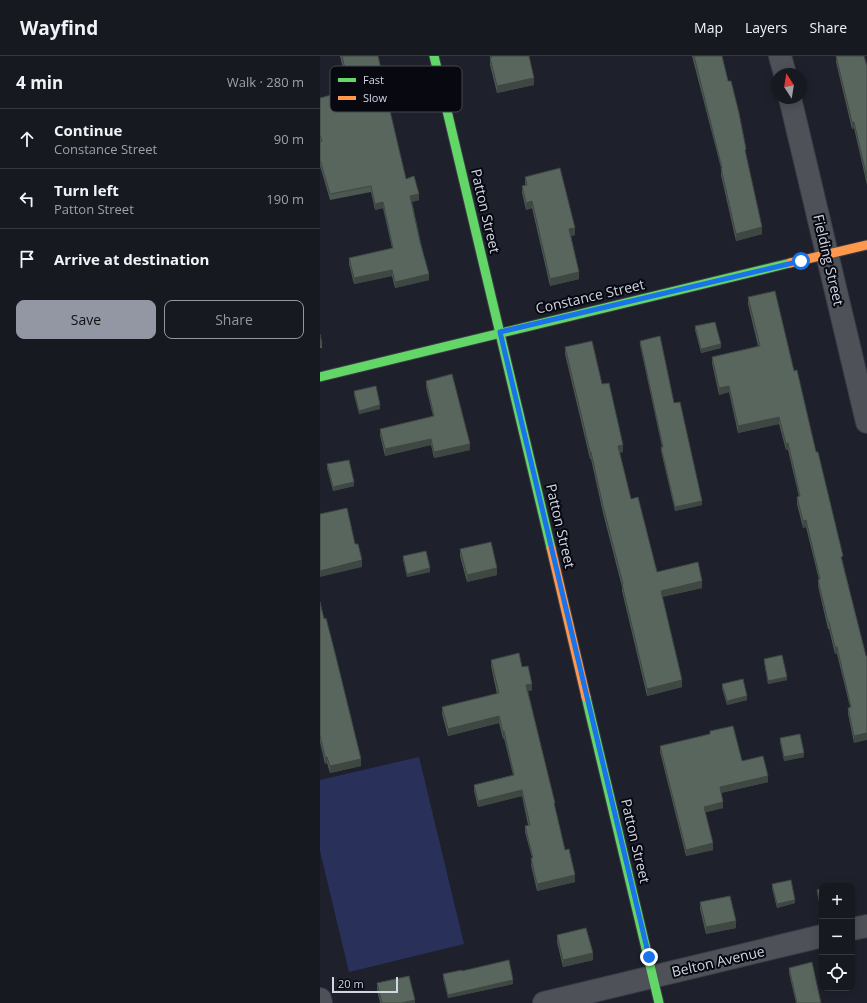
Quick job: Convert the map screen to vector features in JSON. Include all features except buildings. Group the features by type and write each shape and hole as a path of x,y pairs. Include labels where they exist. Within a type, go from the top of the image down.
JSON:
{"street":[{"name":"Patton Street","path":"434,56 436,66"},
{"path":"780,56 783,68"},
{"name":"Fielding Street","path":"791,104 867,422"},
{"name":"Patton Street","path":"447,112 654,976 659,1003"},
{"name":"Constance Street","path":"320,377 500,332 867,245"},
{"path":"855,928 867,926"},
{"name":"Belton Avenue","path":"544,1003 819,937"},
{"path":"320,999 321,1003"}],"shaded area":[{"path":"419,757 464,944 349,972 320,851 320,780"}],"traffic: fast":[{"path":"434,56 436,66"},
{"path":"447,112 551,548"},
{"path":"320,377 790,263"},
{"path":"586,697 659,1003"}],"traffic: slow":[{"path":"790,263 867,245"},
{"path":"551,548 586,697"}],"route":[{"path":"649,957 500,332 801,261"}]}
